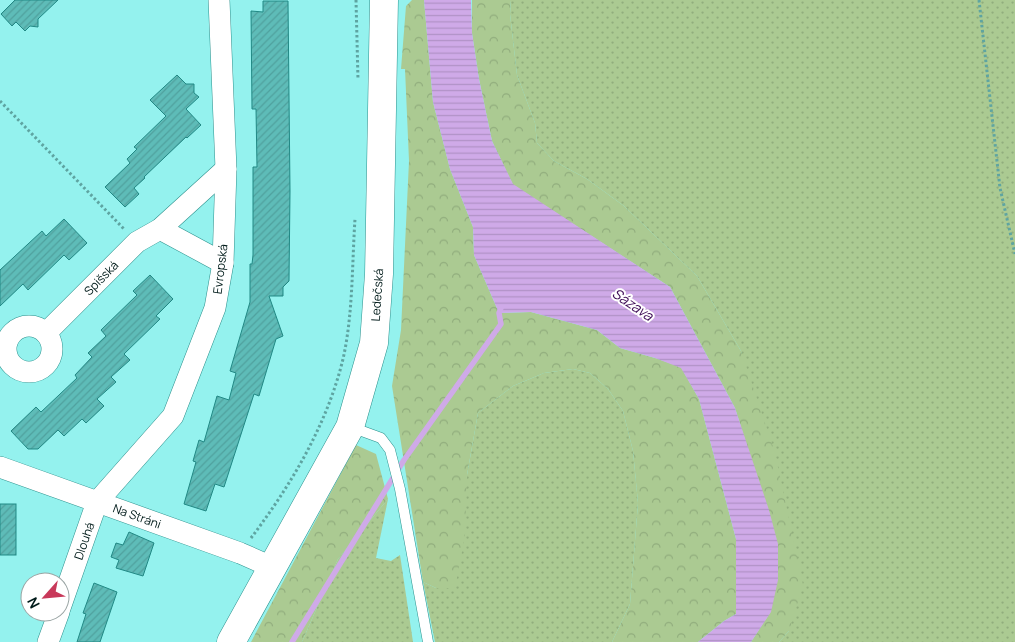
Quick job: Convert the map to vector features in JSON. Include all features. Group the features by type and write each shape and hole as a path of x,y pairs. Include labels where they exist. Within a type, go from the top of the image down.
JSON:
{"main road":[{"name":"Ledečská","path":"231,642 274,568 350,427 374,342 379,284 384,0"}],"street":[{"name":"Evropská","path":"97,502 173,416 215,308 223,263 226,169 218,0"},
{"name":"Spišská","path":"46,333 137,242 160,229 226,169"},
{"path":"160,229 223,263"},
{"path":"28,325 38,327 46,333 50,338 52,349 50,359 43,368 32,372 16,369 6,371 7,357 5,347 8,338 14,330 28,325"},
{"name":"Na Stráni","path":"0,468 240,553 274,568"},
{"name":"Dlouhá","path":"70,579 97,502"},
{"path":"48,642 55,622"}],"lane":[{"path":"350,427 381,438 390,450 400,489 428,642"}],"path":[{"path":"356,0 358,83"},
{"path":"979,0 1000,188 1015,254"},
{"path":"0,101 137,242"},
{"path":"240,553 280,500 306,454 326,410 337,379 343,358 348,323 356,210"}],"green space":[{"path":"412,0 424,0 433,102 450,169 473,227 474,255 499,313 531,312 597,330 620,348 681,367 699,399 736,539 736,614 698,642 612,642 630,604 638,503 633,451 623,411 608,389 590,373 573,369 544,373 513,386 478,413 467,475 465,535 455,588 436,588 423,582 392,386 401,330 409,161 405,69 401,69 406,6"},
{"path":"472,0 511,0 510,14 517,75 535,123 537,143 554,161 587,179 624,206 697,276 741,351 775,453 803,585 789,631 779,642 751,642 771,611 753,465 735,408 670,287 513,185 492,141 472,33"},
{"path":"511,0 1015,0 1015,642 779,642 789,631 741,351 697,276 624,206 587,179 554,161 537,143 535,123 517,75 510,14"},
{"path":"573,369 590,373 608,389 623,411 633,451 638,503 630,604 612,642 435,642 423,582 436,588 467,475 478,413 513,386 544,373"},
{"path":"356,445 376,454 388,499 338,559 302,642 251,642"},
{"path":"388,499 376,558 391,561 400,555 413,642 302,642 338,559"}],"water":[{"name":"Sázava","path":"424,0 471,0 472,33 492,141 513,184 670,287 735,408 769,510 778,544 778,580 771,612 751,642 698,642 736,614 736,539 699,399 681,368 620,348 597,330 531,312 499,313 474,255 473,227 450,169 433,102"}],"building":[{"path":"15,0 58,0 38,19 38,27 30,26 25,31 16,22 12,26 1,14"},
{"path":"263,1 288,1 289,281 283,287 283,296 269,296 283,336 276,339 259,396 254,394 224,487 215,484 206,511 184,504 196,462 193,461 199,440 204,442 217,396 229,400 236,373 230,371 250,302 250,264 252,264 253,255 253,167 257,167 256,109 252,109 251,11 263,12"},
{"path":"177,75 186,84 194,84 194,93 199,97 186,109 201,125 144,177 134,188 139,194 125,207 105,187 130,163 127,159 137,149 134,147 166,116 150,100"},
{"path":"64,219 87,243 69,260 64,255 28,290 23,284 0,306 0,270 42,231 46,236"},
{"path":"150,275 173,299 156,316 160,319 124,354 130,360 111,377 116,382 97,399 104,406 86,423 82,419 64,436 58,430 38,449 28,449 11,431 36,407 41,412 77,378 75,375 92,357 88,353 106,336 101,330 137,295 133,291"},
{"path":"0,504 16,504 16,555 0,555"},
{"path":"129,532 154,543 143,576 116,568 119,560 111,557 116,543 123,545"},
{"path":"94,583 117,592 100,642 77,642 86,614 83,613"}],"waterway":[{"path":"292,642 404,460 501,324 499,313 501,308"}]}
